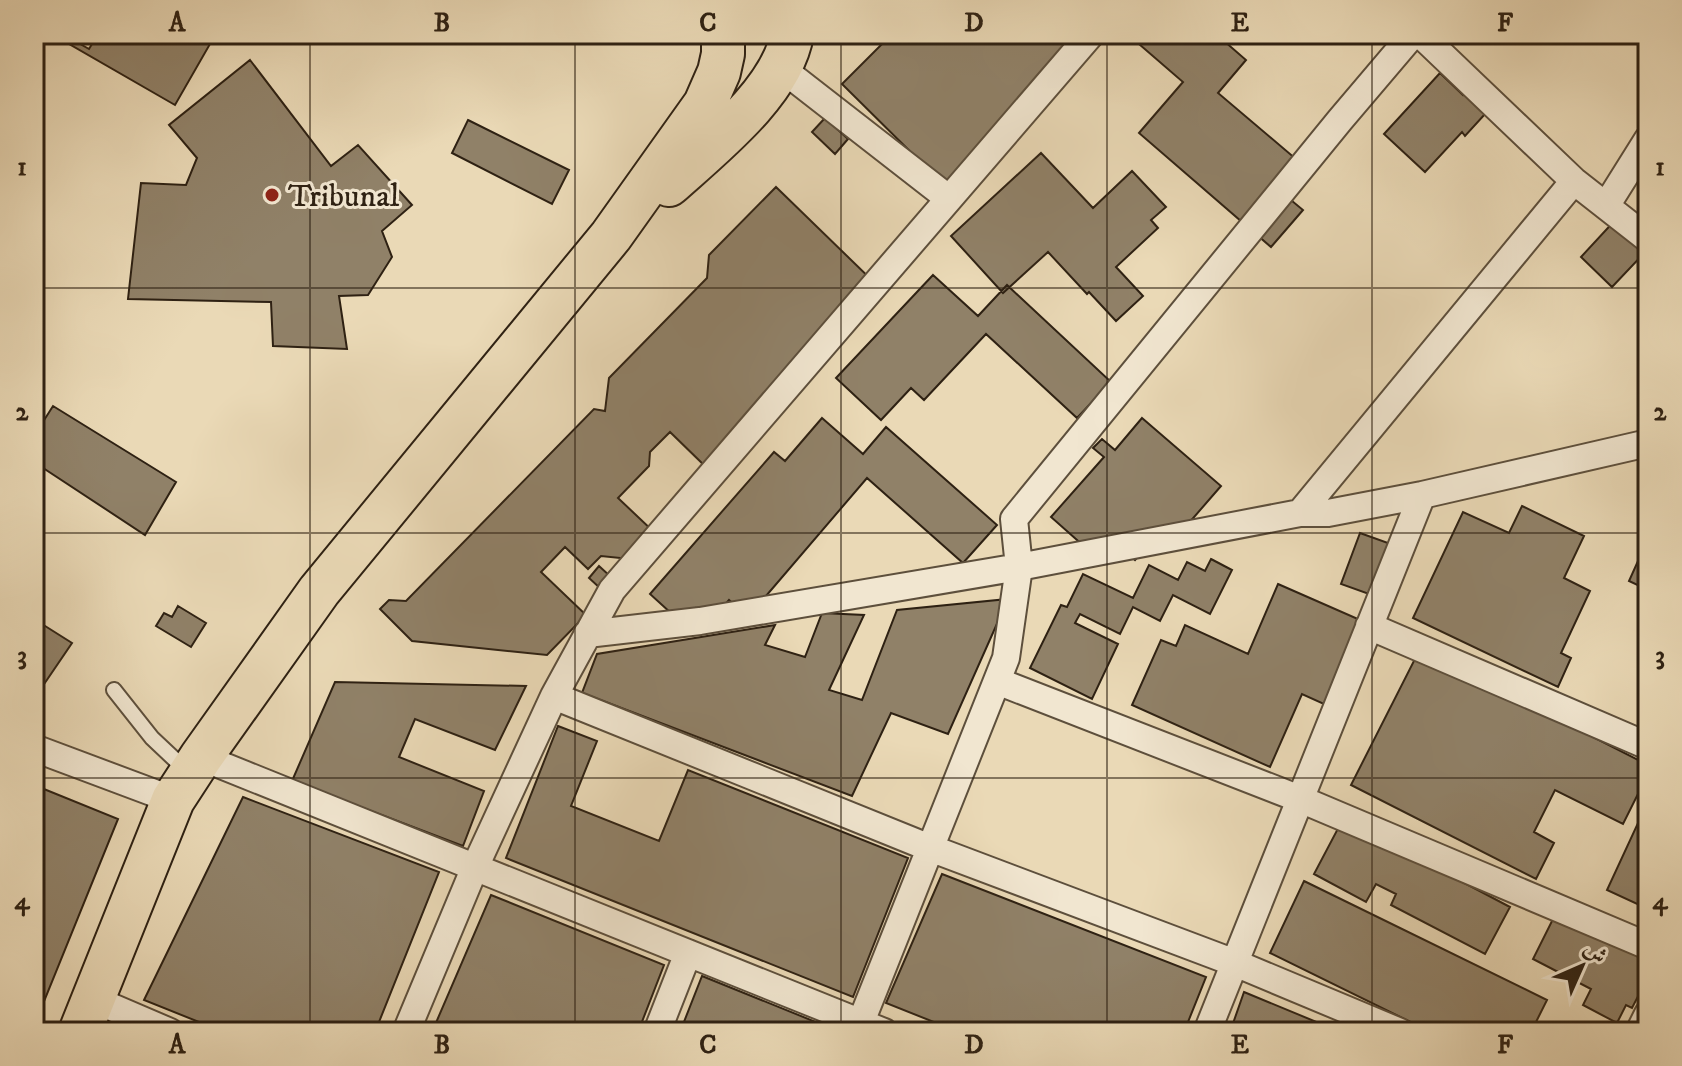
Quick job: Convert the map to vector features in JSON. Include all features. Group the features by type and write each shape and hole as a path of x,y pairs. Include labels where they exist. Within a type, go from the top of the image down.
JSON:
{"main road":[{"path":"86,1016 188,777 319,591 611,236 705,104 719,72 723,34"},
{"path":"611,236 720,139 754,103 787,51"}],"street":[{"path":"406,1032 475,867 554,696 612,590 1091,34"},
{"path":"34,748 188,777 475,867 867,1029 930,848 1006,658 1019,567 1014,519 1413,34"},
{"path":"1420,34 1574,181 1648,239"},
{"path":"787,51 948,198"},
{"path":"1606,206 1648,139"},
{"path":"1300,513 1574,181"},
{"path":"587,634 700,621 1019,567 1300,513 1328,513 1422,495 1648,443"},
{"path":"1207,1032 1422,495"},
{"path":"1369,626 1648,746"},
{"path":"997,681 1300,799 1648,946"},
{"path":"554,696 930,848 1235,963 1400,1032"},
{"path":"657,1032 688,953"},
{"path":"1639,1032 1648,1014"},
{"path":"86,1016 170,1032"}],"lane":[{"path":"114,690 188,777"}],"building":[{"path":"98,34 192,34 210,44 175,105 64,41 66,36 89,49"},
{"path":"892,34 1085,34 944,185 842,84"},
{"path":"1136,34 1216,34 1246,60 1218,93 1303,165 1280,191 1303,210 1271,247 1139,133 1183,82 1132,38"},
{"name":"Tribunal","path":"250,60 331,166 358,145 412,205 382,231 392,257 368,295 339,296 347,349 273,346 271,302 128,299 141,183 186,185 197,158 169,125"},
{"path":"1440,73 1463,95 1475,82 1496,102 1465,136 1462,132 1425,172 1384,134"},
{"path":"825,118 848,139 835,154 812,132"},
{"path":"468,120 569,170 552,204 452,153"},
{"path":"1041,153 1093,208 1132,171 1166,207 1151,220 1158,228 1116,267 1143,296 1116,321 1048,252 1003,293 951,236"},
{"path":"776,187 882,290 707,468 670,432 650,452 649,466 618,498 655,533 630,559 601,556 588,569 565,547 541,572 586,615 547,655 412,641 380,609 389,600 406,601 594,409 605,411 609,378 707,278 709,255"},
{"path":"1618,217 1648,249 1612,287 1581,257"},
{"path":"933,275 978,316 1007,285 1111,382 1077,418 986,334 924,400 911,388 881,420 836,378"},
{"path":"53,406 176,482 145,535 34,462 34,436"},
{"path":"822,418 863,454 886,427 997,525 963,563 867,478 748,617 729,600 711,621 696,608 683,624 650,594 774,452 785,461"},
{"path":"1142,418 1221,486 1175,539 1163,528 1135,560 1109,537 1094,555 1051,517 1104,457 1093,448 1102,439 1115,450"},
{"path":"1522,506 1584,536 1564,578 1590,591 1561,653 1571,658 1558,687 1413,618 1463,512 1509,533"},
{"path":"1360,533 1402,548 1383,599 1341,584"},
{"path":"1648,542 1648,590 1629,581"},
{"path":"1211,559 1232,570 1210,614 1173,595 1160,621 1133,607 1120,634 1080,614 1075,623 1118,644 1092,699 1030,668 1061,605 1067,607 1083,574 1133,598 1149,565 1178,580 1187,562 1205,571"},
{"path":"599,566 611,577 601,589 589,578"},
{"path":"1278,584 1383,630 1346,714 1302,694 1270,767 1132,705 1161,640 1176,646 1185,625 1248,654"},
{"path":"1008,599 948,734 891,713 852,796 582,693 597,654 775,625 765,645 805,657 822,613 864,615 829,690 862,700 897,610"},
{"path":"178,606 206,623 191,647 156,626 164,613 172,617"},
{"path":"34,619 72,643 38,693 34,691"},
{"path":"1420,649 1648,765 1648,774 1623,824 1555,790 1534,832 1554,843 1536,879 1351,785"},
{"path":"335,682 526,686 495,750 415,719 399,757 484,791 463,846 292,781"},
{"path":"558,726 597,741 571,806 659,841 688,770 908,858 853,997 506,858"},
{"path":"34,785 118,819 34,1026"},
{"path":"243,797 439,872 375,1032 224,1032 144,1000"},
{"path":"1343,819 1510,907 1485,954 1391,905 1396,894 1376,884 1366,902 1314,874"},
{"path":"1638,823 1648,828 1648,909 1607,890"},
{"path":"942,874 1206,977 1184,1032 959,1032 886,1003"},
{"path":"1304,881 1547,1000 1531,1032 1431,1032 1270,953"},
{"path":"491,895 664,965 638,1032 432,1032"},
{"path":"1558,909 1648,955 1648,977 1632,1008 1626,1005 1617,1023 1583,1005 1591,989 1533,959"},
{"path":"702,976 833,1029 832,1032 680,1032"},
{"path":"1244,992 1331,1028 1329,1032 1230,1032"}],"place":[{"name":"Tribunal","path":"272,195"}]}
